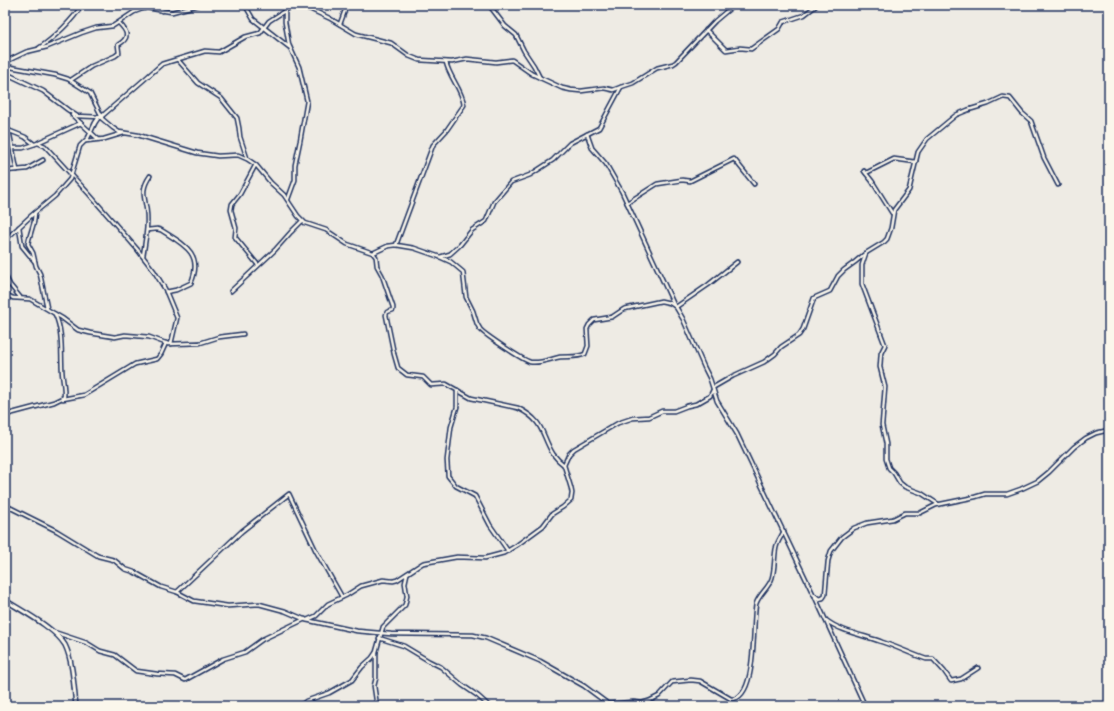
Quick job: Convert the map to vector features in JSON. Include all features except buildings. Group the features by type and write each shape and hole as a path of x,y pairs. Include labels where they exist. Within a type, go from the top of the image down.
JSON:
{"street":[{"path":"38,49 56,35 82,5"},
{"path":"159,5 162,12"},
{"path":"5,62 26,52 51,45 81,33 96,28 113,26 131,14 142,9 147,8 162,12 178,12 198,5"},
{"path":"245,5 253,19 290,48"},
{"path":"285,5 285,22 290,48 299,67 307,101 295,165 296,180 288,200"},
{"path":"5,240 55,196 72,176 80,147 86,141 95,123 158,67 165,63 204,51 219,52 245,37 260,33 269,21 285,10 296,5 312,10 358,35 391,43 414,59 446,62 455,62 467,59 496,62 512,60 528,72 562,88 576,91 587,91 604,88 613,90 633,83 657,68 673,64 706,30 734,5"},
{"path":"340,24 347,5"},
{"path":"489,5 505,26 516,35 540,78"},
{"path":"706,30 726,50 740,48 752,49 779,29 783,22 804,15 817,5"},
{"path":"71,80 92,66 119,53 118,45 124,41 126,35 124,28 119,23"},
{"path":"178,60 198,84 221,98 236,118 247,159"},
{"path":"396,245 433,145 446,131 464,105 461,93 449,71 446,62"},
{"path":"5,66 55,75 71,80 90,93 101,117 116,130 197,153 218,156 238,155 247,159 256,165 288,200 293,210 302,221 308,225 326,230 348,244 373,253 376,256 377,266 382,275 392,305 393,310 387,312 386,316 398,368 407,375 423,377 431,385 446,384 472,398 518,408 531,415 543,430 552,453 564,465 572,494 571,500 552,514 543,526 508,551 485,558 457,557 423,563 395,581 383,580 366,584 326,606 314,617 263,639 244,652 222,659 185,680 175,675 136,671 115,655 100,651 87,643 53,632"},
{"path":"5,73 43,91 80,117 101,117"},
{"path":"440,257 446,256 457,248 472,230 486,221 494,202 511,182 534,172 553,160 570,143 600,127 621,87"},
{"path":"564,465 566,459 572,451 618,423 634,418 649,416 662,411 674,411 696,404 710,396 714,387 733,376 764,362 775,354 781,347 799,335 803,329 814,298 830,291 841,272 887,239 895,208 909,190 918,152 922,144 950,118 1006,96 1010,98 1031,121 1044,158 1058,185"},
{"path":"68,110 90,133 98,139"},
{"path":"12,148 23,148 81,123"},
{"path":"5,129 28,138 34,144"},
{"path":"9,131 17,170"},
{"path":"86,141 112,137 125,132"},
{"path":"587,134 592,148 606,164 627,203 714,387 717,401 737,434 826,620 865,706"},
{"path":"38,142 45,146 89,194 154,272 166,292 177,318 171,344"},
{"path":"627,203 656,185 682,180 690,181 734,159 754,184"},
{"path":"893,213 865,172 894,159 916,162"},
{"path":"5,171 27,169 43,160"},
{"path":"256,165 240,194 232,204 231,210 236,228 236,237 258,265"},
{"path":"142,256 147,230 144,187 150,176"},
{"path":"35,213 28,242 42,278 44,299 47,308"},
{"path":"231,291 275,250 302,221"},
{"path":"18,227 22,246 36,264"},
{"path":"147,230 161,230 187,247 193,256 196,269 191,283 176,290 166,292"},
{"path":"373,253 388,246 396,245 414,248 452,262 463,272 465,279 464,292 480,330 529,362 540,362 585,354 588,346 588,325 594,320 612,317 624,310 654,302 670,302 675,307"},
{"path":"866,253 862,265 862,284 885,346 881,353 880,367 885,387 882,425 886,444 886,458 889,468 894,473 900,484 921,493 939,504"},
{"path":"675,307 708,285 737,262"},
{"path":"5,275 10,285 20,298"},
{"path":"5,294 13,298 30,299 47,308 78,330 84,332 108,336 125,335 149,337 171,344 200,343 219,337 243,334"},
{"path":"55,314 60,328 62,369 65,389 64,397 62,399"},
{"path":"5,415 62,399 84,395 136,364 157,359 166,343"},
{"path":"456,390 457,407 451,427 447,460 448,476 456,486 475,496 490,525 508,551"},
{"path":"814,595 820,599 825,595 829,556 837,541 846,533 865,523 893,519 905,513 920,513 939,504 985,494 1007,494 1021,489 1049,472 1074,447 1086,438 1096,433 1109,430"},
{"path":"177,592 242,531 289,494 316,551 342,597"},
{"path":"5,505 62,534 98,556 114,560 125,569 134,572 161,587 177,592 190,600 228,606 259,604 285,611 306,620 357,631 380,634 473,635 486,638 540,661 588,689 610,705 633,702 642,703 649,701 659,696 672,682 691,680 700,681 731,699 739,697 750,676 756,604 760,595 772,579 776,546 784,531"},
{"path":"376,706 374,686 376,675 376,653 379,638 383,626 405,605 408,596 405,580 408,573"},
{"path":"5,600 53,632 61,640 67,650 71,665 76,706"},
{"path":"826,620 843,629 883,642 902,651 926,659 932,658 951,681 961,679 978,668"},
{"path":"379,638 404,646 441,667 489,706"},
{"path":"300,706 306,701 329,693 352,680 376,653"}]}
